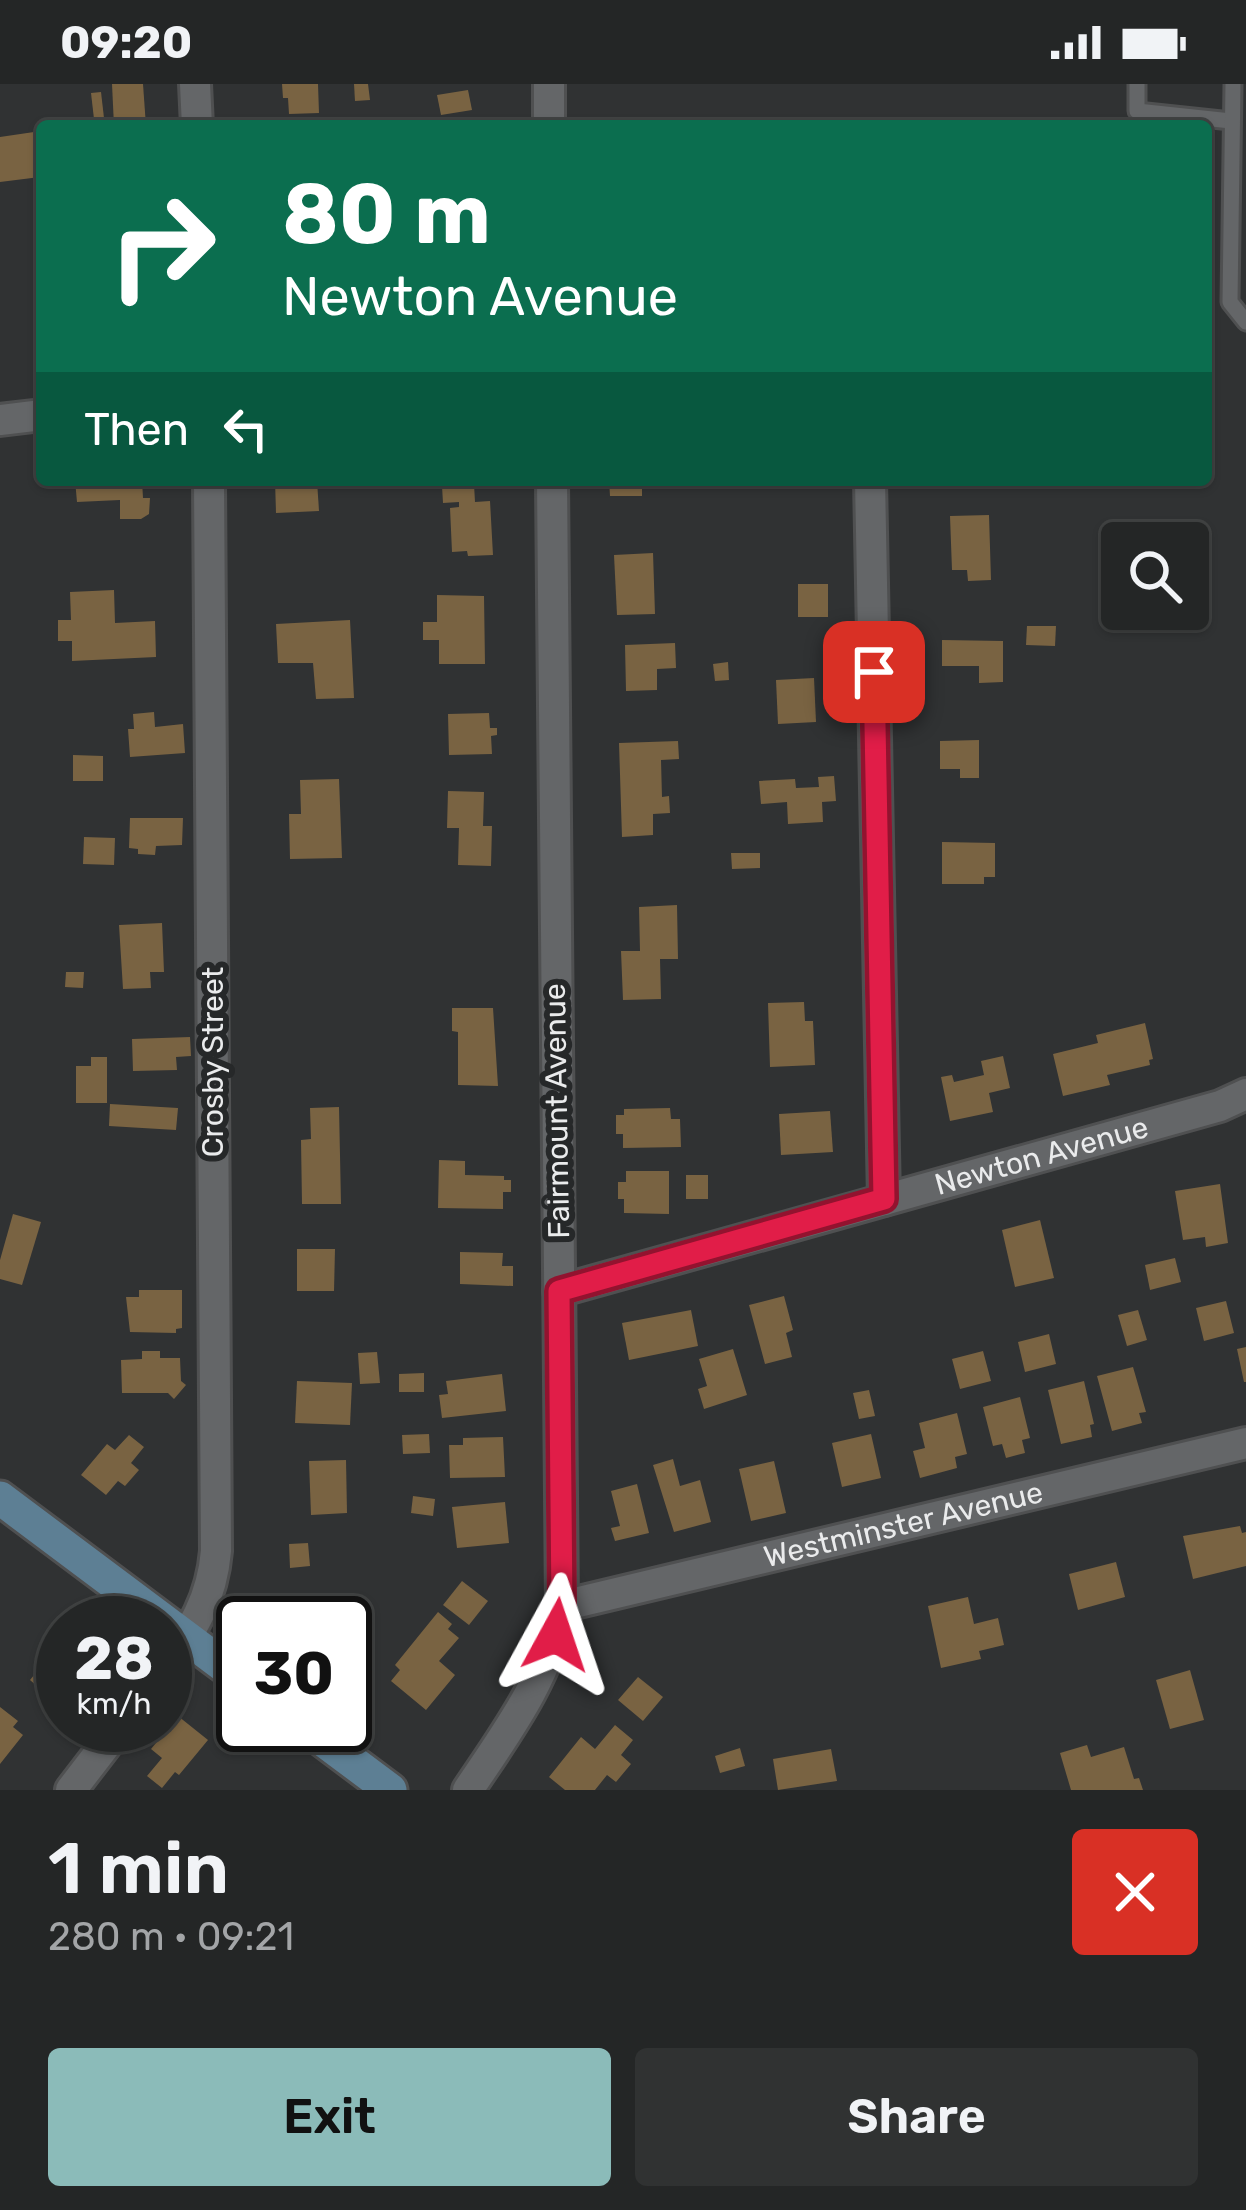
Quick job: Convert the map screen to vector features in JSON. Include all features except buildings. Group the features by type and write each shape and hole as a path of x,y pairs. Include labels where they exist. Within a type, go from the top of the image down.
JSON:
{"main road":[{"path":"0,1498 131,1596"},
{"path":"339,1752 390,1790"}],"street":[{"path":"195,84 197,120"},
{"path":"549,84 549,120"},
{"path":"0,420 36,416"},
{"name":"Crosby Street","path":"192,1629 208,1599 216,1551 209,486"},
{"name":"Fairmount Avenue","path":"468,1790 533,1690 556,1635 562,1606 552,486"},
{"path":"870,486 884,1199"},
{"name":"Newton Avenue","path":"559,1291 1220,1106 1246,1094"},
{"name":"Westminster Avenue","path":"562,1606 1246,1443"},
{"path":"71,1790 100,1752"}],"lane":[{"path":"1137,84 1138,111 1231,121"},
{"path":"1233,84 1230,302 1246,322"}],"route":[{"path":"556,1635 562,1606 559,1291 884,1199 874,672"}]}
